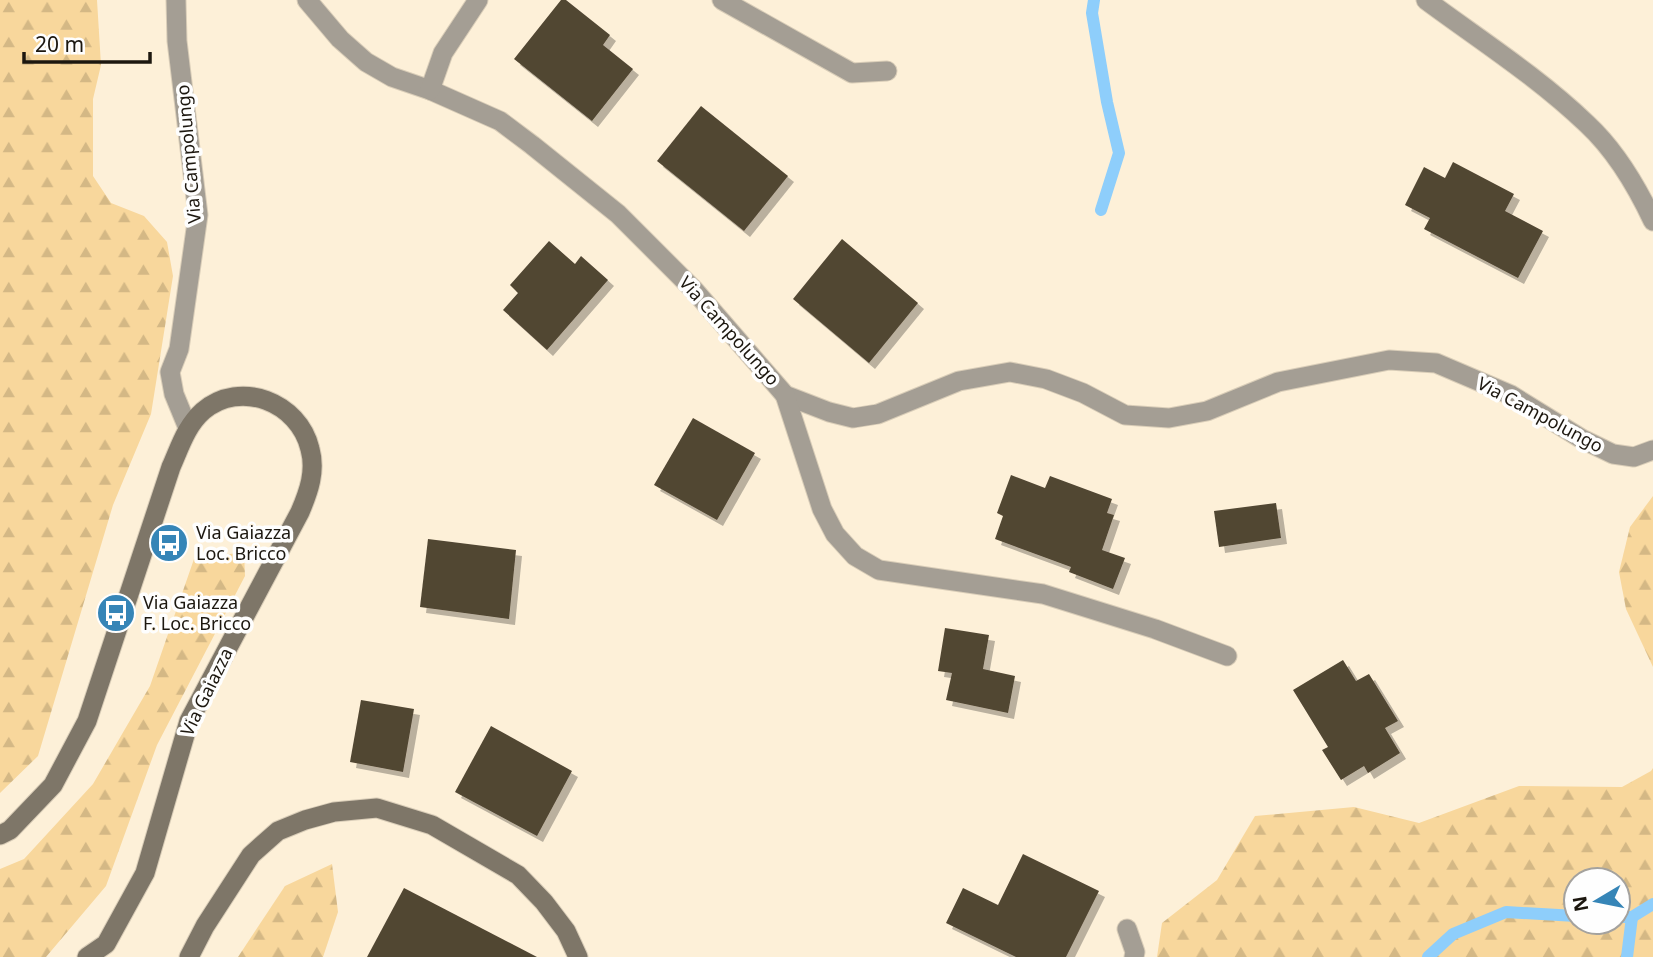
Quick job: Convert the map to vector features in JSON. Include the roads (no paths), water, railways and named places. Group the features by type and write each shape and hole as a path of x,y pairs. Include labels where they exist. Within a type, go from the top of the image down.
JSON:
{"main road":[{"name":"Via Gaiazza","path":"0,835 10,830 54,785 87,721 171,467 188,428 205,409 229,397 246,394 263,397 291,415 310,448 311,487 189,721 145,873 106,944 88,957"},
{"path":"189,957 205,926 251,855 278,831 334,812 377,808 432,825 518,875 552,911 566,931 578,957"}],"street":[{"name":"Via Campolungo","path":"176,0 177,41 198,215 179,349 170,372 174,394 188,428"},
{"name":"Via Campolungo","path":"307,0 340,39 366,62 392,78 430,90 500,121 618,214 694,290 785,396 829,412 853,418 877,414 959,381 1010,372 1046,379 1083,393 1125,415 1169,418 1207,411 1278,382 1389,360 1436,363 1511,395 1582,439 1613,454 1634,457 1653,450"},
{"path":"430,90 443,53 478,0"},
{"path":"722,0 852,73 887,71"},
{"path":"1426,0 1545,88 1589,126 1640,192 1653,221"},
{"path":"785,396 822,509 835,534 855,555 879,570 1043,594 1155,629 1227,656"},
{"path":"1128,929 1134,957"}],"waterway":[{"path":"1094,0 1092,13 1107,102 1119,153 1101,210"},
{"path":"1632,917 1653,904"},
{"path":"1428,957 1453,934 1506,912 1562,915"},
{"path":"1627,957 1630,936"}],"place":[{"name":"Via Gaiazza Loc. Bricco","path":"169,543"},
{"name":"Via Gaiazza F. Loc. Bricco","path":"116,613"}]}
